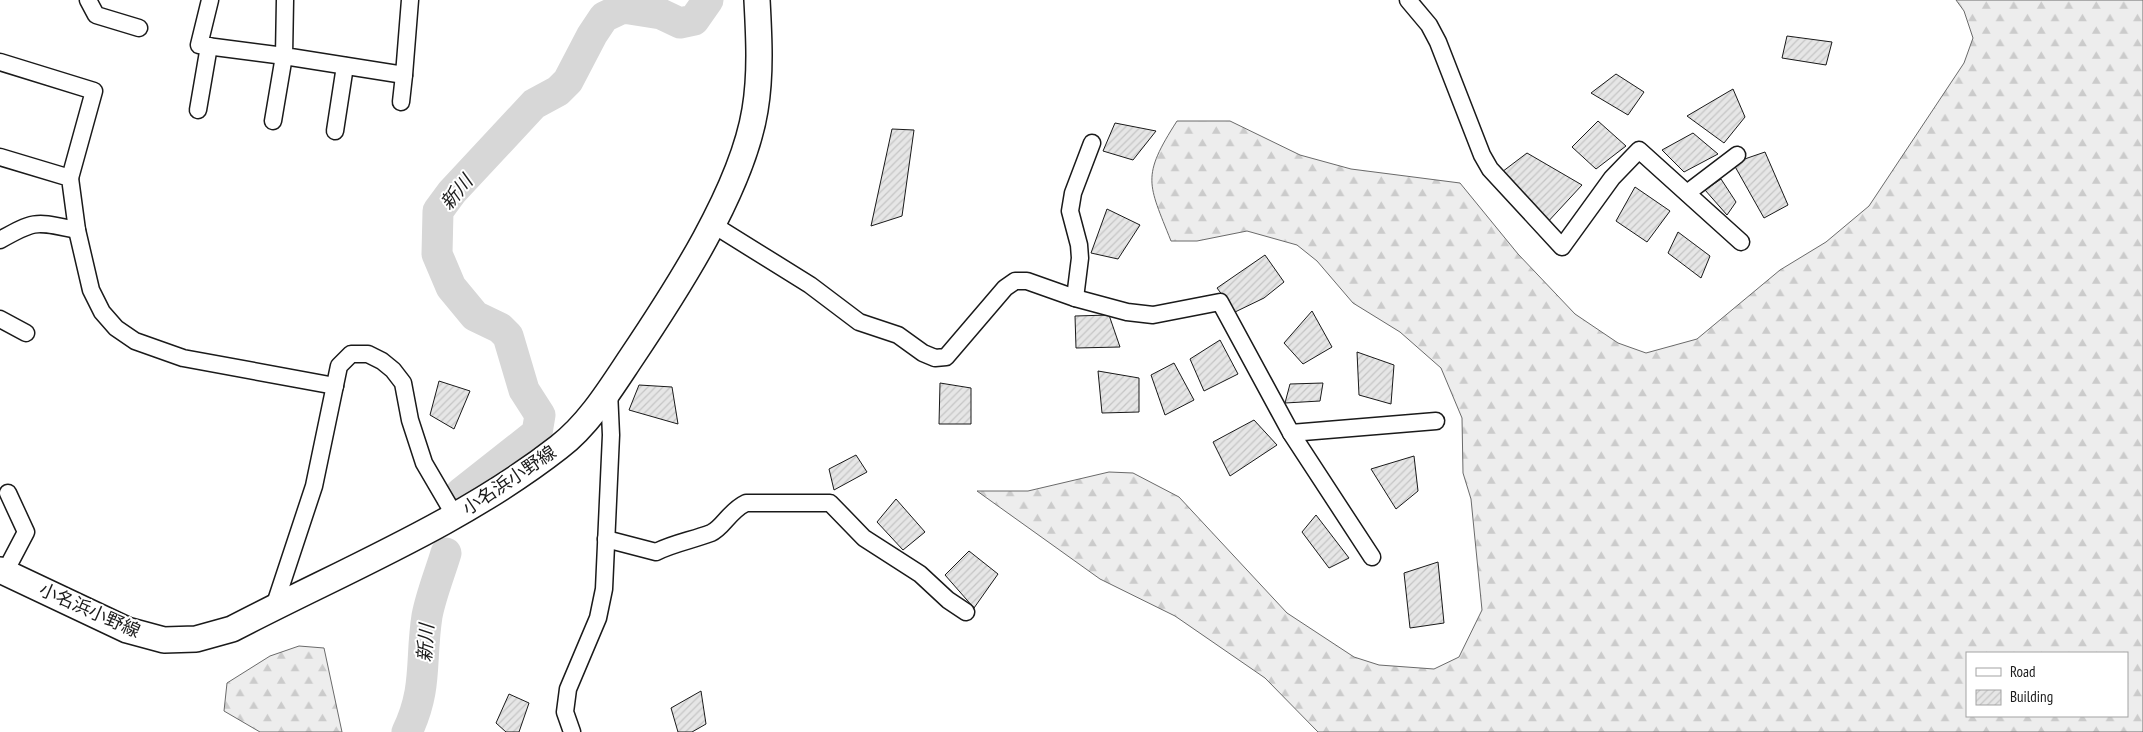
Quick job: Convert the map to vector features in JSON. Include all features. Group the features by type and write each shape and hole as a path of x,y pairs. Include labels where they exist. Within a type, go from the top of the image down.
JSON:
{"main road":[{"name":"小名浜小野線","path":"2,571 127,630 164,640 196,639 232,629 455,516 527,471 562,445 609,391 662,312 712,224 739,166 755,111 760,58 757,0"}],"street":[{"path":"88,0 96,15 138,28"},
{"path":"210,0 199,45 404,75"},
{"path":"273,122 284,56 285,0"},
{"path":"401,102 410,0"},
{"path":"1408,0 1428,25 1438,42 1482,156 1490,169 1562,247 1612,178 1639,150 1741,242"},
{"path":"198,110 209,46"},
{"path":"0,62 94,91 70,178 77,230 91,290 102,312 116,328 135,341 183,358 335,386"},
{"path":"336,131 345,66"},
{"path":"1075,298 1080,258 1079,245 1070,211 1074,193 1092,143"},
{"path":"1688,193 1738,155"},
{"path":"0,157 70,178"},
{"path":"0,240 25,226 39,222 77,230"},
{"path":"712,224 810,285 859,322 898,335 922,353 935,358 946,357 1005,288 1015,281 1028,281 1075,298 1127,312 1153,315 1220,302 1291,433 1372,557"},
{"path":"0,320 26,333"},
{"path":"274,607 314,486 339,366 351,354 368,354 394,370 403,383 410,420 424,463 455,516"},
{"path":"572,732 565,712 568,689 598,618 604,590 611,435 609,391"},
{"path":"1291,433 1436,421"},
{"path":"2,571 26,532 8,493"},
{"path":"606,539 656,552 672,544 713,532 734,508 746,503 830,503 864,538 920,574 948,600 966,612"}],"green space":[{"path":"1956,0 2143,0 2143,732 1318,732 1265,678 1175,616 1100,579 977,491 1028,491 1109,472 1133,473 1179,497 1287,613 1354,657 1379,665 1434,669 1459,657 1482,610 1471,499 1463,473 1462,418 1441,368 1400,332 1353,303 1317,261 1297,245 1247,231 1197,241 1171,241 1157,206 1152,180 1153,168 1158,155 1177,121 1230,121 1300,155 1351,169 1460,183 1518,254 1575,314 1618,343 1646,353 1697,339 1780,270 1826,242 1869,206 1964,63 1973,38 1964,11"},
{"path":"299,646 324,648 342,732 260,732 224,711 227,683 270,656"}],"building":[{"path":"1787,36 1832,42 1826,65 1782,58"},
{"path":"1616,74 1644,92 1628,115 1591,93"},
{"path":"1733,89 1745,117 1724,143 1687,116"},
{"path":"1598,121 1626,146 1596,169 1572,147"},
{"path":"1115,123 1156,131 1133,160 1103,151"},
{"path":"892,129 914,130 902,216 871,226"},
{"path":"1693,133 1718,154 1684,172 1662,150"},
{"path":"1765,152 1788,205 1764,218 1733,163"},
{"path":"1527,153 1582,185 1545,225 1498,175"},
{"path":"1721,179 1736,202 1727,215 1705,190"},
{"path":"1635,187 1670,211 1647,242 1616,221"},
{"path":"1107,209 1140,225 1118,259 1091,253"},
{"path":"1678,232 1710,256 1701,278 1668,253"},
{"path":"1265,255 1284,282 1264,298 1235,312 1217,288"},
{"path":"1312,311 1332,347 1303,364 1284,343"},
{"path":"1109,315 1120,347 1076,348 1075,316"},
{"path":"1220,340 1238,374 1204,391 1190,359"},
{"path":"1357,352 1394,365 1391,404 1359,395"},
{"path":"1174,363 1194,400 1165,415 1151,375"},
{"path":"1098,371 1139,378 1139,412 1102,413"},
{"path":"439,381 470,391 454,429 430,415"},
{"path":"940,383 971,388 971,424 939,424"},
{"path":"1323,383 1320,401 1285,403 1290,384"},
{"path":"639,385 672,387 678,424 629,410"},
{"path":"1254,420 1277,445 1230,476 1213,442"},
{"path":"856,455 867,472 834,490 829,469"},
{"path":"1414,456 1418,491 1396,509 1371,469"},
{"path":"896,499 925,532 903,550 877,522"},
{"path":"1316,515 1349,558 1329,568 1302,532"},
{"path":"969,551 998,574 974,608 945,575"},
{"path":"1438,562 1444,623 1410,628 1404,573"},
{"path":"701,691 706,724 692,732 678,732 671,708"},
{"path":"509,694 529,703 519,732 506,732 496,723"}],"waterway":[{"name":"新川","path":"461,493 537,433 540,415 524,390 508,336 500,328 475,316 451,287 437,254 438,211 452,192 534,104 558,91 568,81 592,35 604,17 623,8 661,14 680,23 694,20 708,0"},
{"name":"新川","path":"407,732 414,716 421,688 427,616 446,553"}]}
